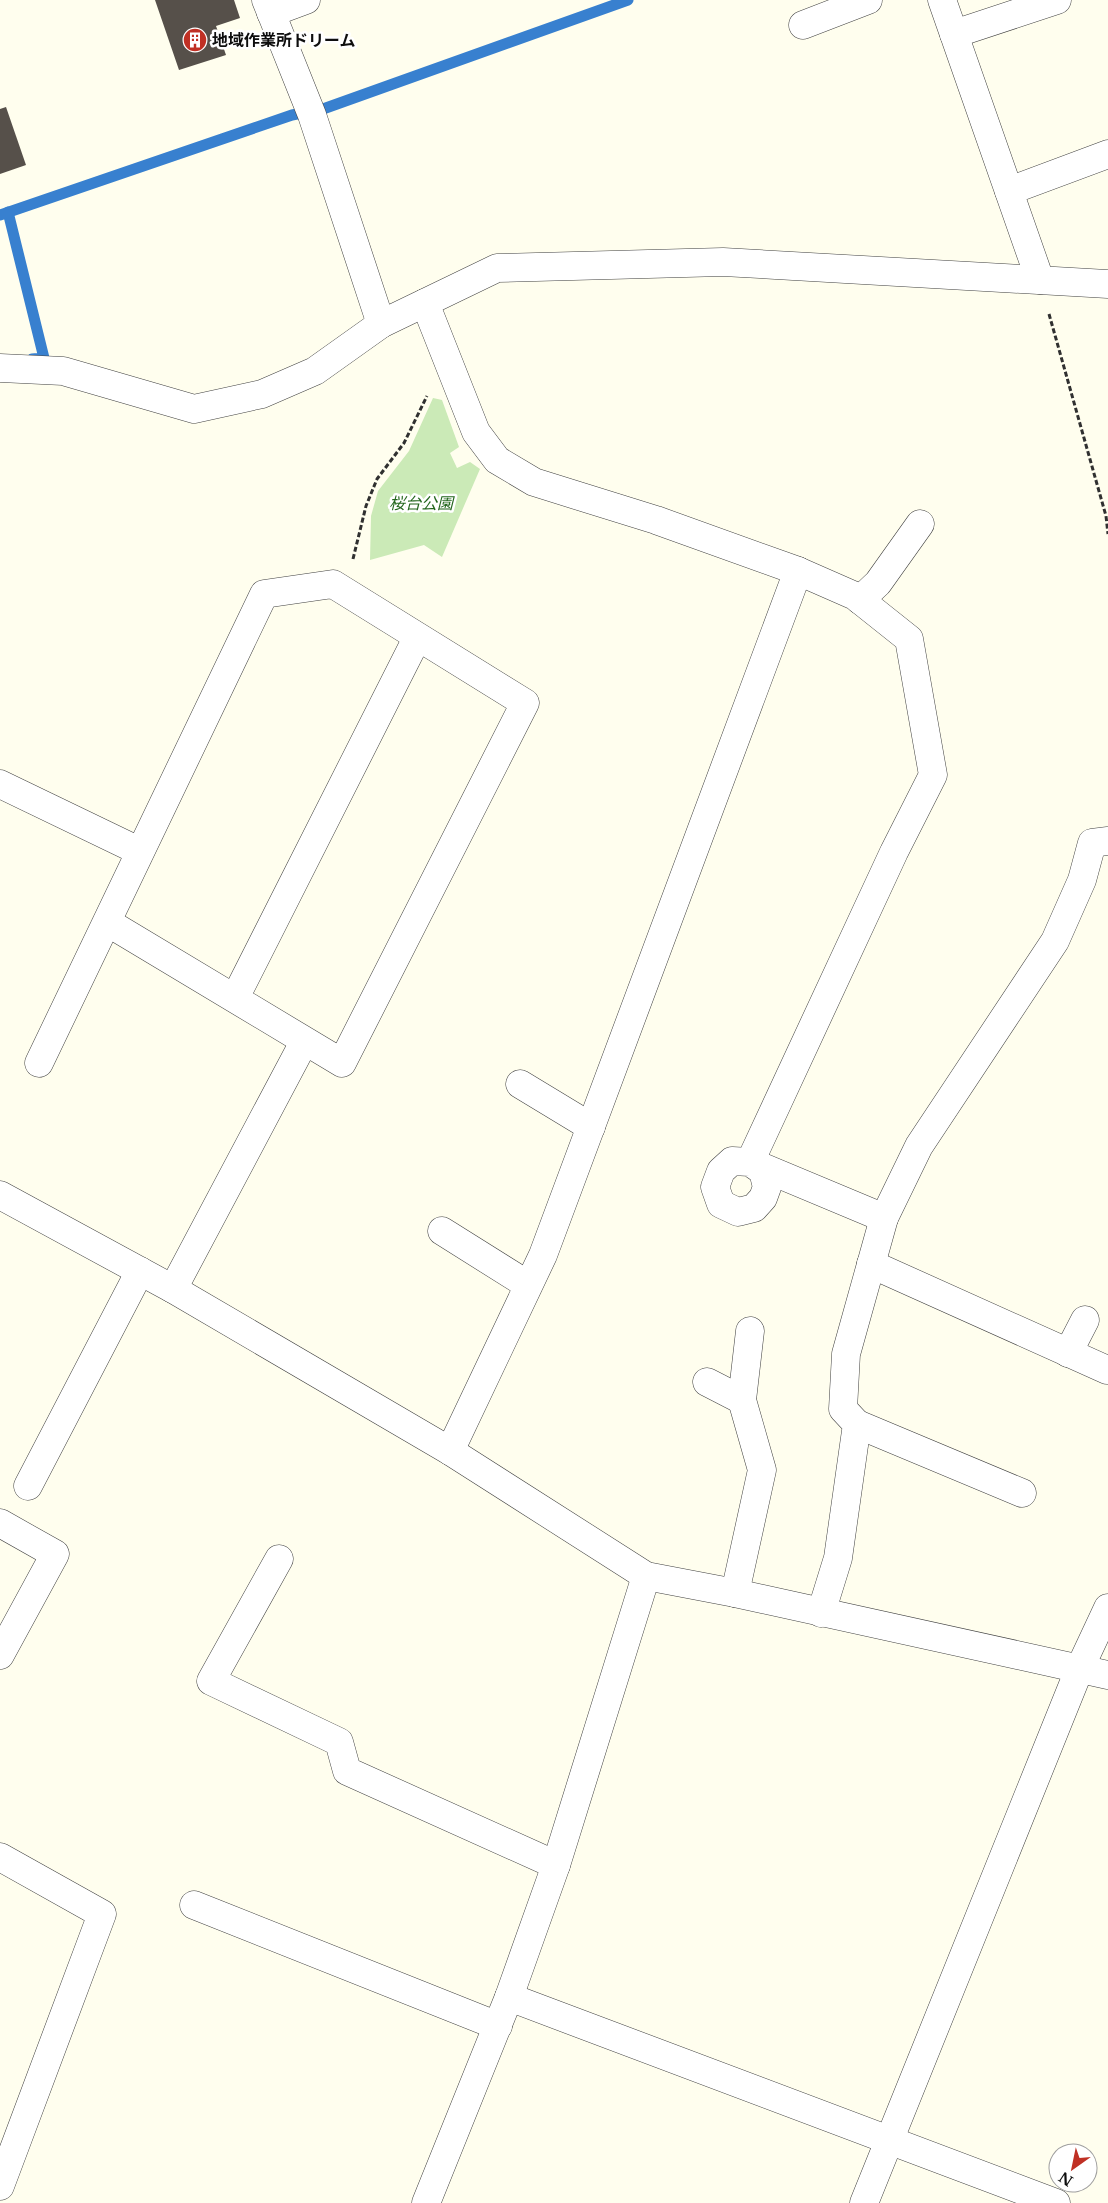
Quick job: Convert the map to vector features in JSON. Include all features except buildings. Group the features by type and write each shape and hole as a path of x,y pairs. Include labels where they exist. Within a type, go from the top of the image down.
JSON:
{"street":[{"path":"306,0 269,6 312,115 381,324"},
{"path":"803,25 868,0"},
{"path":"942,0 1040,280"},
{"path":"954,34 1057,0"},
{"path":"1009,191 1108,154"},
{"path":"0,368 63,371 194,409 262,394 315,371 381,324 497,268 724,262 1108,284"},
{"path":"425,303 476,432 497,460 534,482 656,520 798,571 860,600 908,639 933,775 894,852 750,1162 884,1218"},
{"path":"860,600 878,583 920,524"},
{"path":"450,1452 543,1255 798,571"},
{"path":"39,1063 139,851 264,594 333,584 417,638 525,703 342,1063 304,1042 235,998 107,922"},
{"path":"235,998 417,638"},
{"path":"0,784 139,851"},
{"path":"1022,1493 858,1424 843,1409 846,1354 884,1218 919,1146 1055,941 1082,880 1092,843 1108,841"},
{"path":"173,1288 304,1042"},
{"path":"520,1084 591,1127"},
{"path":"0,1195 173,1288 450,1452 646,1576 735,1593 1108,1675"},
{"path":"442,1231 528,1285"},
{"path":"872,1264 1107,1370"},
{"path":"28,1486 140,1271"},
{"path":"1068,1353 1085,1320"},
{"path":"735,1593 762,1470 742,1400 750,1331"},
{"path":"707,1382 742,1400"},
{"path":"821,1613 838,1558 858,1424"},
{"path":"0,1523 55,1554 0,1655"},
{"path":"279,1559 211,1680 339,1742 347,1772 556,1865"},
{"path":"426,2203 498,2026 556,1865 646,1576"},
{"path":"864,2203 1079,1670 1108,1608"},
{"path":"0,1857 102,1914 0,2186"},
{"path":"194,1904 498,2026"},
{"path":"509,1997 1056,2203"}],"path":[{"path":"1040,280 1106,516 1108,534"},
{"path":"345,592 366,506 376,479 404,442 446,356"}],"green space":[{"name":"桜台公園","path":"433,398 442,400 459,447 450,453 457,468 470,462 480,469 442,557 424,545 370,560 371,516 378,491 409,451"}],"waterway":[{"path":"0,215 292,115 323,109 628,0"},
{"path":"8,212 44,358 32,359"}],"place":[{"name":"地域作業所ドリーム","path":"195,40"}]}
